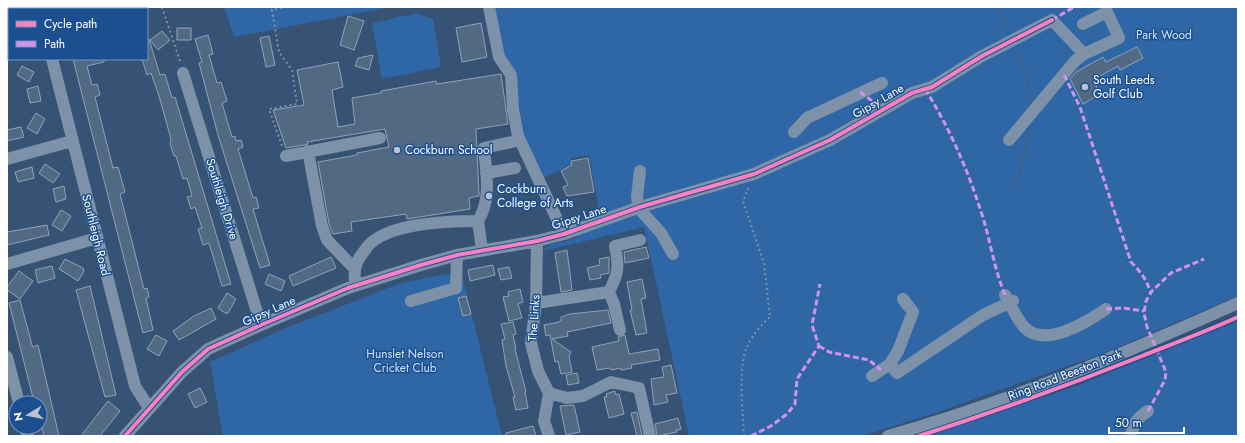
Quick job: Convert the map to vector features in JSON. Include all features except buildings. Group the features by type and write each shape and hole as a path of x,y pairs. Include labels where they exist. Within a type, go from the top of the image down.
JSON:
{"street":[{"path":"489,7 499,57 511,75 513,110 518,136 564,234"},
{"path":"1009,140 1075,62 1084,54 1119,38 1107,12 1082,24"},
{"name":"Gipsy Lane","path":"125,436 182,372 208,349 261,324 356,285 457,255 537,241 564,234 641,207 754,174 830,140 912,93 932,87 982,56 1052,20 1084,54"},
{"name":"Southleigh Road","path":"52,60 135,386 149,408"},
{"name":"Southleigh Drive","path":"183,73 261,324"},
{"path":"794,132 807,118 882,84"},
{"path":"286,156 380,138"},
{"path":"7,159 72,141"},
{"path":"482,250 478,221 486,203 484,148 512,142"},
{"path":"308,152 322,226 327,240 355,269"},
{"path":"486,173 516,168"},
{"path":"640,171 637,197 642,212 661,233 673,254"},
{"path":"356,285 354,278 359,257 371,242 388,232 434,223 459,220 478,221"},
{"path":"7,264 97,238"},
{"path":"620,330 614,304 612,286 618,268 615,246 640,240"},
{"name":"The Links","path":"537,241 536,303 531,343 538,371 549,392"},
{"path":"411,301 456,288 457,255"},
{"path":"536,303 612,286"},
{"path":"872,376 890,364 898,351 913,312 903,299"},
{"path":"890,364 897,373 1009,299 1025,327 1040,335 1056,334 1071,329 1089,321 1106,309"},
{"name":"Ring Road Beeston Park","path":"888,436 936,422 1093,366 1238,303"},
{"path":"7,357 17,395"},
{"path":"549,436 544,421 549,392 567,398 583,396 611,382 639,388 650,436"},
{"path":"1132,435 1134,424 1140,416 1148,412"}],"path":[{"path":"162,7 183,73"},
{"path":"286,7 272,10 279,52 292,70 297,104 269,109 286,156"},
{"path":"744,436 741,382 746,349 762,325 770,317 764,263 744,201 754,174"}],"green space":[{"path":"224,7 391,7 234,37"},
{"name":"South Leeds Golf Club","path":"493,7 1238,7 1238,296 1102,354 932,414 862,436 689,436 644,227 543,251 547,246 578,236 586,231 600,217 589,155 571,158 571,165 535,182"},
{"path":"417,13 433,19 441,67 382,79 372,23"},
{"name":"Hunslet Nelson Cricket Club","path":"461,271 502,436 223,436 210,362 286,328 401,283"},
{"path":"1238,321 1238,436 929,436 1079,385"}],"waterway":[{"path":"998,7 1006,24"},
{"path":"1016,52 1028,79 1030,109"},
{"path":"1016,187 1026,147 1029,122"}],"marked path":[{"path":"1052,20 1074,7"},
{"path":"1064,75 1080,107 1131,262 1143,276 1148,284 1151,294"},
{"path":"925,89 943,120 973,187 1005,295"},
{"path":"860,92 883,109"},
{"path":"1148,411 1165,380 1166,372 1147,327 1144,313 1146,301 1152,291 1171,273 1204,259"},
{"path":"751,436 771,426 787,414 795,404 797,379 819,346 812,325 820,284"},
{"path":"1106,309 1123,308 1144,311"},
{"path":"819,346 829,352 869,360 881,370"}],"cycle path":[{"path":"125,436 182,372 208,349 261,325 348,288 421,265 457,255 537,241 564,234 640,207 754,174 830,140 912,93 932,87 982,56 1052,20"},
{"path":"919,436 1059,388 1191,337 1238,317"}],"place":[{"name":"South Leeds Golf Club","path":"1085,87"},
{"name":"Cockburn School","path":"397,150"},
{"name":"Cockburn College of Arts","path":"489,196"}],"park label":[{"name":"Park Wood","path":"1164,35"}]}
